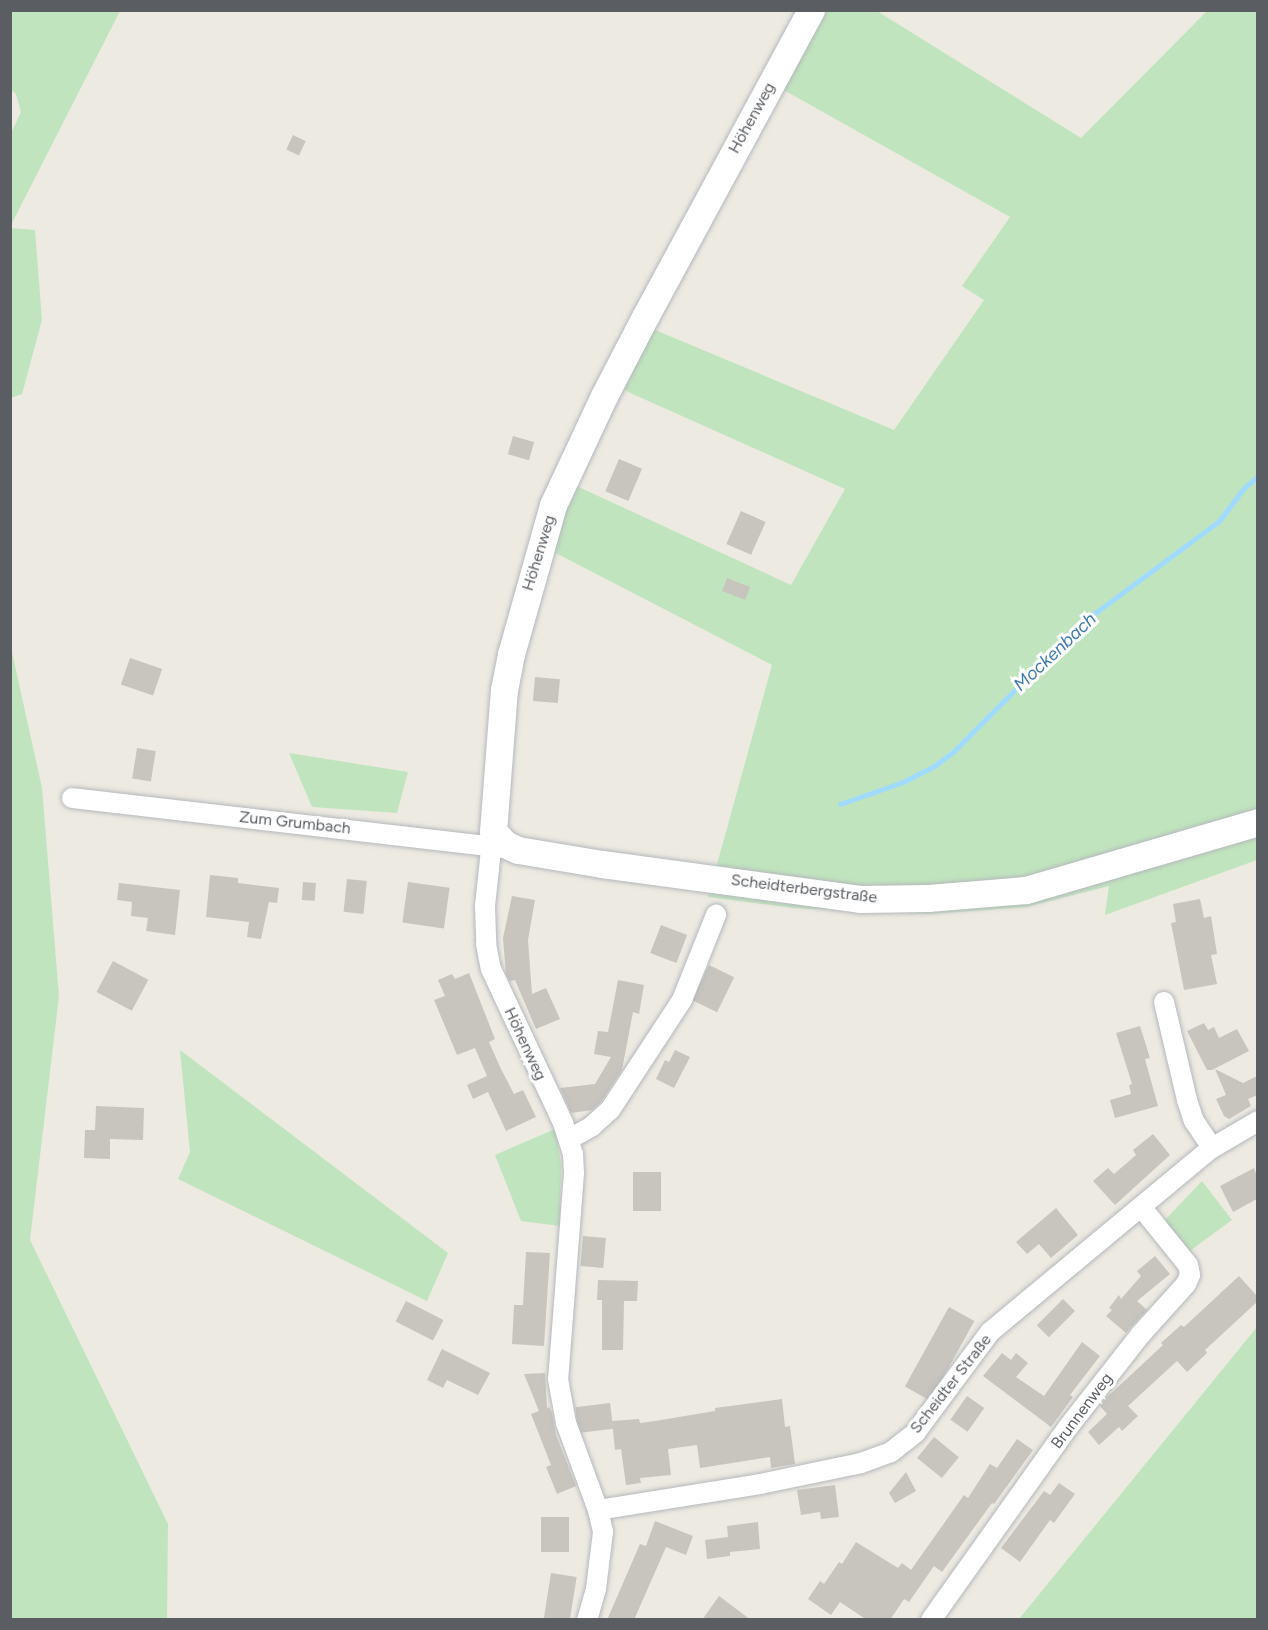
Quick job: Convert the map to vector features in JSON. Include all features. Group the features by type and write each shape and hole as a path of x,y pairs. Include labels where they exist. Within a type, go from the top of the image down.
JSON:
{"street":[{"name":"Höhenweg","path":"587,1620 603,1545 598,1510 566,1423 558,1379 574,1173 569,1139 491,969 485,928 503,700 509,663 553,505 630,345 812,10"},
{"name":"Zum Grumbach","path":"72,798 492,839"},
{"name":"Scheidterbergstraße","path":"492,839 518,850 698,877 860,898 928,898 1026,890 1257,822"},
{"path":"569,1139 592,1126 610,1110 682,1000 716,915"},
{"path":"1164,1002 1194,1121 1212,1148"},
{"name":"Scheidter Straße","path":"598,1510 760,1484 861,1463 891,1452 915,1432 990,1332 1212,1148 1257,1121"},
{"name":"Brunnenweg","path":"931,1620 1069,1426 1141,1334 1186,1284 1190,1275 1188,1265 1142,1208"}],"green space":[{"path":"11,10 120,11 11,225 11,133 21,112 16,94 11,90"},
{"path":"826,11 877,11 1081,138 1207,11 1257,11 1257,860 1105,915 1109,886 1026,907 928,914 794,908 708,897 772,665 548,549 570,483 791,585 845,489 617,387 648,327 894,430 984,300 962,286 1010,217 782,89"},
{"path":"11,228 35,230 42,320 22,394 11,398"},
{"path":"10,643 42,788 59,996 30,1240 168,1524 167,1619 11,1619"},
{"path":"289,753 408,772 397,813 312,807"},
{"path":"180,1050 448,1253 427,1301 178,1179 190,1152"},
{"path":"555,1129 561,1164 560,1226 521,1221 495,1155"},
{"path":"1202,1181 1232,1220 1187,1253 1163,1222"},
{"path":"1257,1327 1257,1619 1019,1619"}],"building":[{"path":"293,135 306,141 299,155 286,150"},
{"path":"513,436 534,442 529,460 508,454"},
{"path":"619,459 642,469 628,501 605,491"},
{"path":"741,511 766,522 751,555 726,544"},
{"path":"727,578 750,587 745,600 722,591"},
{"path":"130,658 162,669 153,696 121,684"},
{"path":"535,677 560,679 558,703 533,701"},
{"path":"137,748 156,751 151,782 132,779"},
{"path":"210,875 238,878 238,883 279,888 277,903 269,902 261,939 247,937 249,922 206,917"},
{"path":"347,879 367,881 363,914 344,912"},
{"path":"303,882 316,883 315,901 302,900"},
{"path":"408,882 450,888 444,928 402,923"},
{"path":"119,883 180,890 175,935 146,931 148,918 131,916 132,902 117,900"},
{"path":"512,896 535,900 528,940 532,994 546,988 560,1019 536,1029 515,980 510,981 506,974 503,938"},
{"path":"1200,899 1204,918 1211,916 1217,954 1211,955 1217,984 1184,990 1171,923 1176,922 1173,904"},
{"path":"661,925 687,935 676,963 650,953"},
{"path":"113,961 148,980 132,1011 97,992"},
{"path":"709,965 734,977 717,1012 692,1000"},
{"path":"469,973 495,1039 489,1042 501,1069 514,1094 523,1090 536,1117 506,1131 488,1092 473,1099 467,1085 487,1076 475,1048 457,1055 434,1000 445,996 438,980 452,974 455,979"},
{"path":"618,980 644,985 639,1014 633,1012 622,1070 601,1102 592,1110 571,1113 560,1088 595,1084 611,1057 594,1054 598,1031 608,1032"},
{"path":"1204,1023 1208,1030 1214,1027 1219,1038 1237,1029 1249,1051 1212,1070 1207,1070 1187,1031"},
{"path":"1140,1026 1150,1058 1145,1059 1158,1106 1115,1118 1110,1100 1131,1094 1129,1085 1132,1084 1116,1033"},
{"path":"675,1050 690,1057 674,1088 656,1079 665,1060 669,1062"},
{"path":"1215,1069 1243,1083 1257,1076 1257,1095 1248,1099 1251,1106 1229,1119 1224,1116 1216,1099 1226,1095"},
{"path":"96,1106 144,1108 143,1140 110,1139 110,1159 84,1158 85,1130 95,1130"},
{"path":"1153,1134 1170,1155 1115,1205 1093,1181 1108,1168 1114,1174 1136,1155 1133,1150"},
{"path":"1254,1168 1257,1176 1257,1199 1233,1212 1220,1186"},
{"path":"633,1172 661,1172 661,1211 633,1211"},
{"path":"1056,1208 1078,1235 1051,1258 1039,1244 1027,1254 1016,1242"},
{"path":"583,1236 606,1238 603,1268 580,1266"},
{"path":"526,1252 550,1253 544,1346 512,1344 514,1305 523,1305"},
{"path":"1155,1256 1170,1274 1137,1301 1147,1310 1126,1333 1106,1316 1112,1310 1109,1308 1119,1295 1121,1299 1141,1276 1137,1271"},
{"path":"1239,1276 1257,1296 1257,1302 1205,1350 1207,1353 1187,1372 1177,1361 1128,1406 1138,1416 1122,1431 1119,1427 1099,1445 1088,1432 1107,1414 1100,1406 1106,1398 1163,1345 1161,1343 1181,1325 1184,1327"},
{"path":"598,1280 638,1281 637,1301 624,1301 623,1350 602,1350 602,1300 597,1300"},
{"path":"1063,1299 1075,1311 1049,1337 1037,1325"},
{"path":"406,1301 443,1320 433,1341 396,1321"},
{"path":"949,1307 974,1321 930,1401 905,1387"},
{"path":"1082,1342 1100,1356 1070,1395 1073,1397 1051,1427 983,1376 1002,1353 1011,1360 1016,1353 1028,1363 1016,1377 1044,1396"},
{"path":"442,1349 490,1373 478,1395 447,1380 443,1388 427,1380"},
{"path":"545,1373 547,1408 549,1407 552,1413 556,1435 576,1486 557,1494 546,1467 551,1465 531,1414 539,1411 524,1374"},
{"path":"967,1396 984,1408 968,1432 950,1420"},
{"path":"782,1399 785,1427 790,1426 795,1464 771,1468 770,1457 700,1468 697,1445 668,1449 671,1475 640,1478 641,1483 626,1485 621,1449 615,1450 612,1421 639,1419 640,1423 715,1411 715,1408"},
{"path":"610,1403 613,1429 578,1433 575,1407"},
{"path":"934,1437 959,1457 942,1478 917,1458"},
{"path":"1017,1439 1033,1450 942,1572 934,1566 909,1602 904,1599 890,1620 867,1620 840,1602 831,1615 808,1599 820,1581 824,1584 839,1562 842,1564 856,1542 898,1568 902,1563 911,1570 964,1495 968,1498 990,1464 997,1468"},
{"path":"906,1472 916,1491 895,1503 889,1493"},
{"path":"1059,1483 1075,1494 1054,1523 1050,1520 1020,1562 1001,1548 1044,1491 1050,1495"},
{"path":"835,1485 839,1517 821,1519 820,1512 801,1515 797,1490"},
{"path":"541,1517 569,1517 569,1552 541,1552"},
{"path":"655,1521 693,1536 686,1555 666,1547 634,1620 607,1620 640,1544 646,1546"},
{"path":"758,1522 760,1549 730,1552 730,1556 707,1559 705,1540 728,1537 727,1526"},
{"path":"551,1573 577,1577 570,1620 544,1618"},
{"path":"719,1596 751,1620 702,1620"}],"waterway":[{"name":"Mockenbach","path":"840,804 903,782 933,767 953,752 1079,625 1219,521 1243,489 1258,476"}]}
